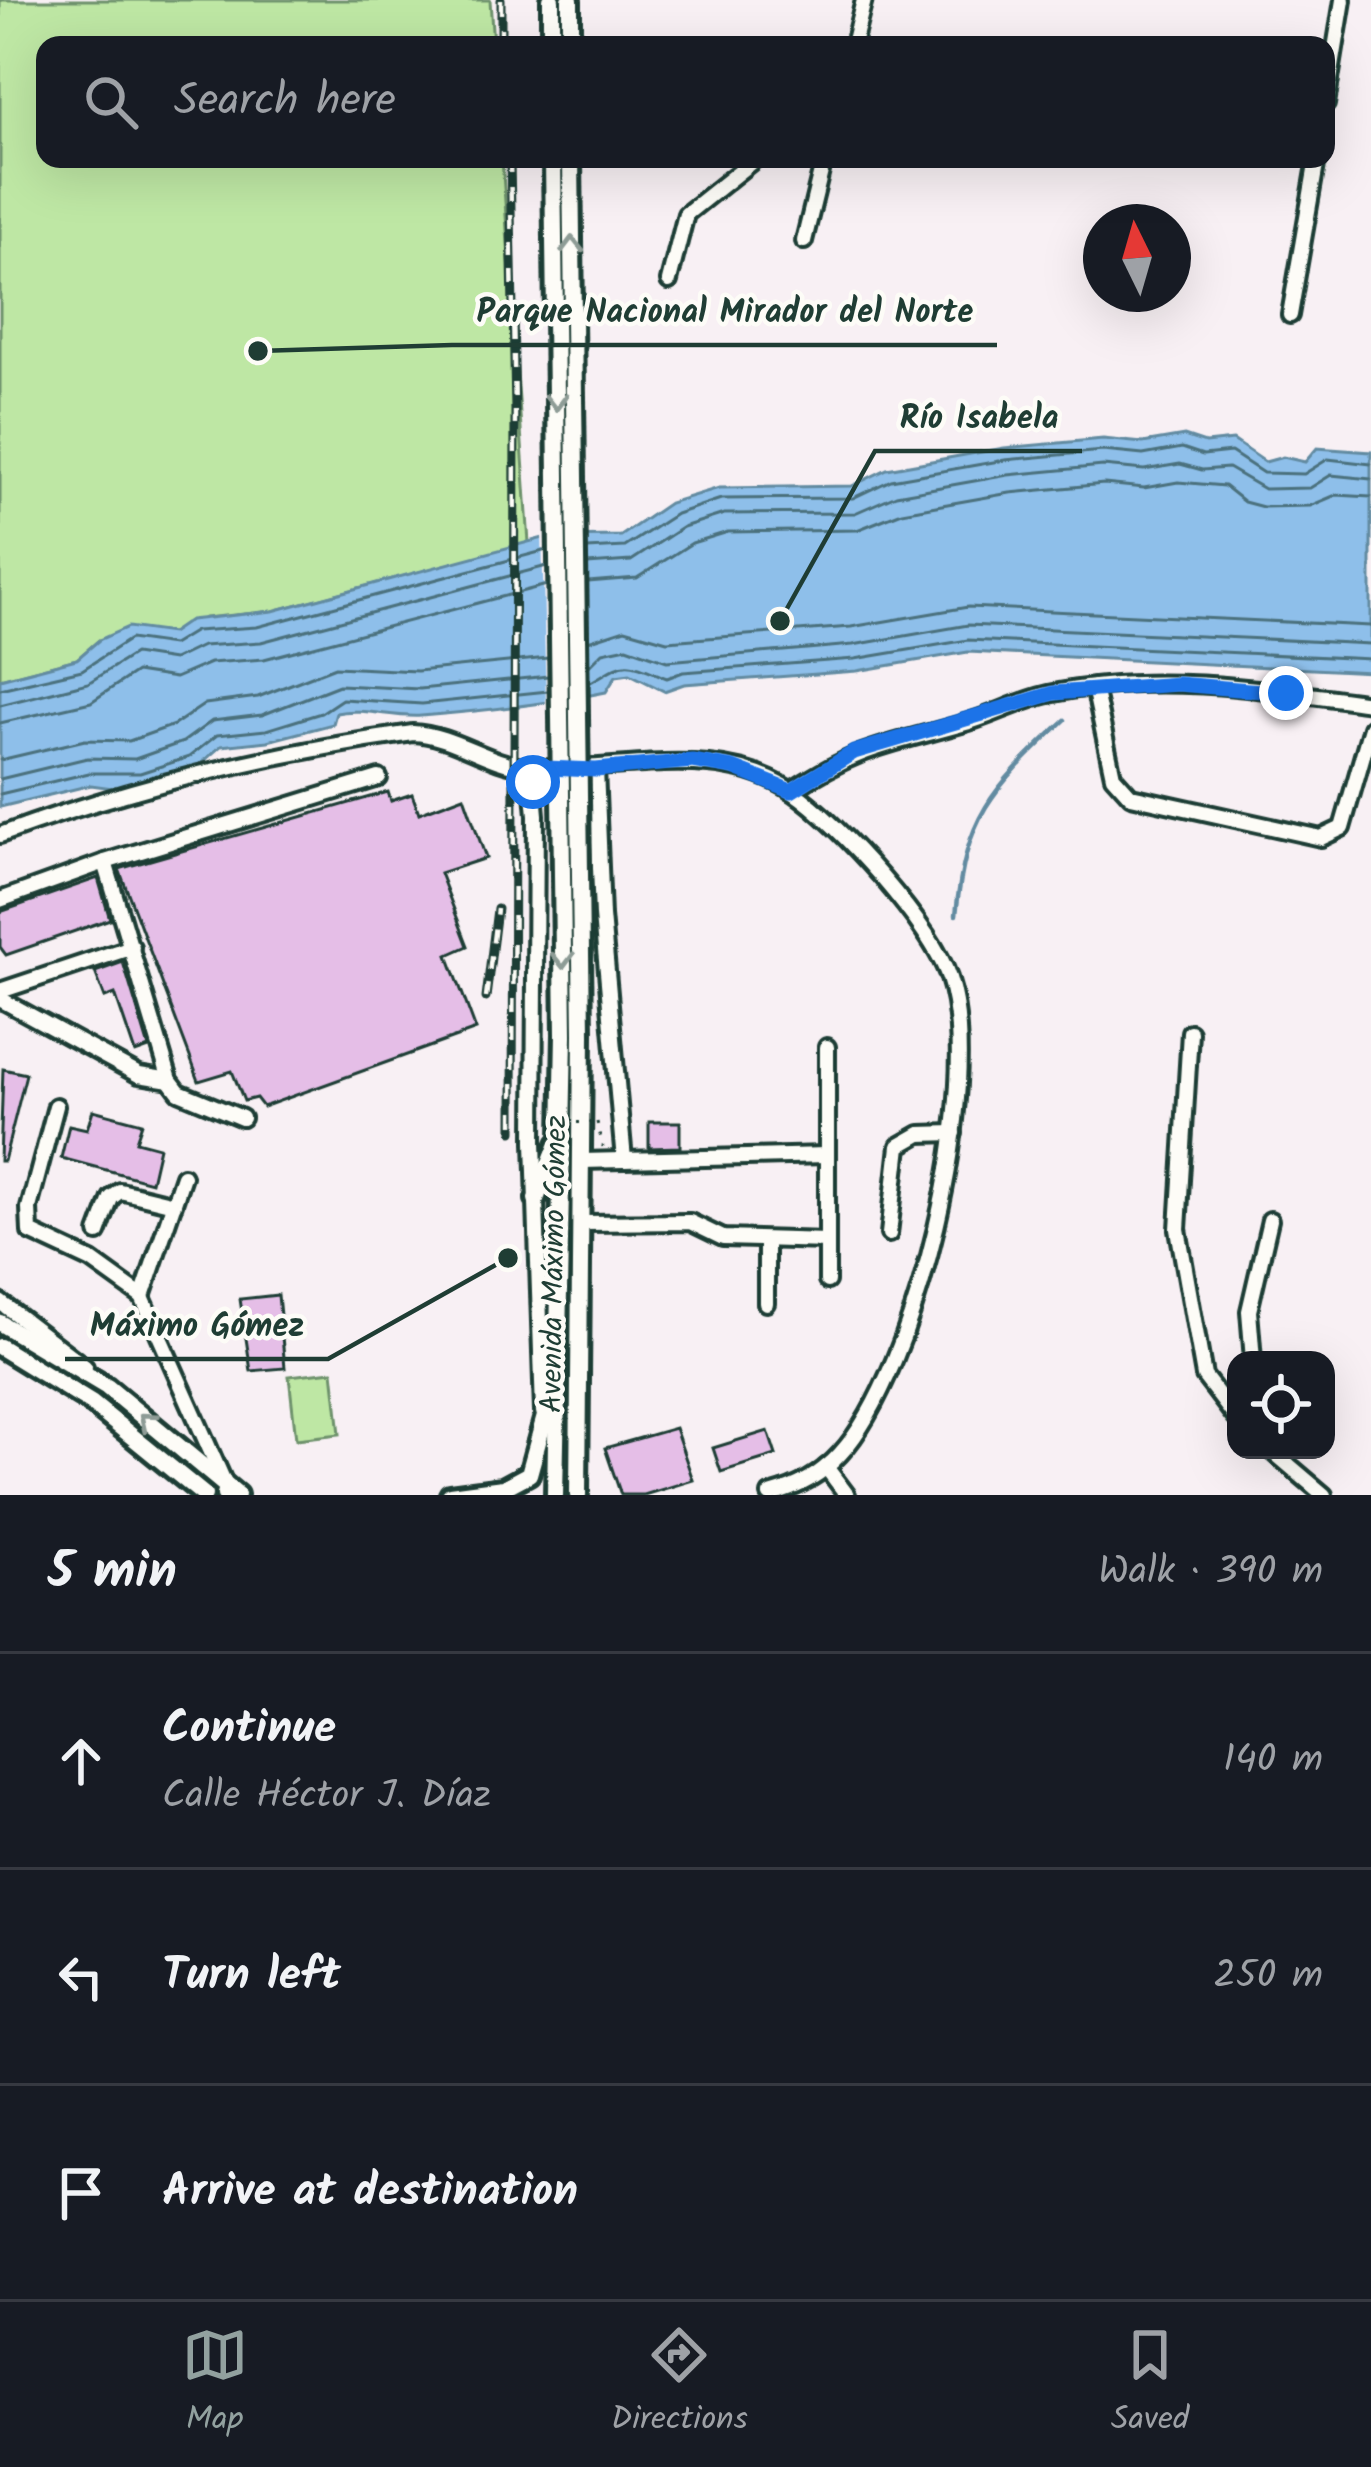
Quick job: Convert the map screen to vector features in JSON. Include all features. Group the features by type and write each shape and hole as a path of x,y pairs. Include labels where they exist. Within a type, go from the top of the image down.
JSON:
{"main road":[{"path":"550,0 551,36"},
{"path":"570,0 570,36"},
{"path":"553,168 573,1034"},
{"path":"571,168 573,1034"},
{"name":"Avenida Máximo Gómez","path":"555,1495 558,1127 573,1034"},
{"name":"Avenida Máximo Gómez","path":"573,1034 582,1161 578,1495"},
{"path":"536,1199 558,1127"},
{"path":"0,1323 107,1387 229,1492"},
{"path":"0,1347 91,1403 204,1495"},
{"path":"450,1495 503,1488 529,1474 558,1368"}],"street":[{"path":"855,36 864,0"},
{"path":"1335,49 1343,0"},
{"path":"669,281 686,214 744,168"},
{"path":"804,241 822,168"},
{"path":"1291,315 1316,168"},
{"path":"791,791 854,752 897,737 982,718 1016,702 1094,687 1178,684 1371,703"},
{"path":"1094,687 1114,776 1131,796 1321,838 1342,828 1371,727"},
{"path":"0,835 178,776 296,749 413,733 430,734 520,767 596,770 692,761 733,768 791,791 864,856 949,975 958,1018 954,1132 936,1236 896,1346 863,1422 826,1467 777,1494"},
{"path":"520,767 533,782 536,814 536,1199 544,1423"},
{"path":"596,770 602,916 624,1160"},
{"path":"0,900 105,862 379,778"},
{"path":"105,862 170,1080 179,1092 242,1118"},
{"path":"0,995 132,946"},
{"path":"0,995 139,1075 170,1080"},
{"path":"1190,1032 1178,1229 1200,1364 1227,1404"},
{"path":"827,1048 827,1281"},
{"path":"56,1106 29,1208 30,1232 92,1261 142,1297 229,1492"},
{"path":"889,1234 899,1146 920,1134 954,1132"},
{"path":"582,1161 827,1155"},
{"path":"142,1297 183,1176"},
{"path":"98,1233 119,1191 174,1204"},
{"path":"1252,1351 1249,1311 1270,1220"},
{"path":"582,1223 690,1222 723,1238 827,1241"},
{"path":"766,1241 766,1303"},
{"path":"0,1302 107,1387"},
{"path":"1281,1459 1324,1495"},
{"path":"1288,1459 1291,1468"},
{"path":"826,1467 847,1495"}],"path":[{"path":"558,1127 597,1122 603,1131"}],"green space":[{"path":"0,0 490,0 492,36 36,36 36,168 503,168 529,543 273,611 205,618 171,633 99,640 77,659 0,679"},
{"path":"333,1371 340,1434 296,1439 289,1376"}],"water":[{"path":"1184,436 1205,443 1233,440 1265,462 1283,457 1305,462 1317,448 1371,452 1371,672 968,652 857,671 684,684 664,691 630,674 616,676 606,692 536,704 421,716 336,713 333,724 268,741 221,746 195,769 163,774 145,784 120,789 91,785 0,807 0,679 77,659 99,640 128,627 171,633 190,620 273,611 547,537 621,536 669,503 719,488 852,486 887,469 1004,448 1103,439 1143,443"}],"pier":[{"path":"584,531 586,702 546,710 542,533"}],"building":[{"path":"388,792 391,801 412,794 419,813 464,796 486,858 440,873 468,946 448,955 476,1030 263,1107 256,1098 244,1101 232,1071 199,1081 119,869"},
{"path":"98,878 110,919 6,955 0,947 0,912"},
{"path":"123,962 149,1048 135,1053 115,994 105,998 95,972"},
{"path":"3,1069 26,1074 4,1161 0,1161"},
{"path":"93,1110 142,1123 136,1141 159,1147 151,1182 61,1158 69,1125 87,1129"},
{"path":"649,1122 680,1122 680,1147 649,1148"},
{"path":"278,1295 285,1368 251,1371 240,1299"},
{"path":"675,1428 693,1480 644,1495 621,1495 605,1448"},
{"path":"768,1431 776,1455 721,1472 713,1448"}],"waterway":[{"path":"956,915 967,851 987,805 1065,720"}],"railway":[{"path":"501,0 501,36"},
{"path":"510,168 515,411 513,1131"},
{"path":"486,998 497,909"}],"place":[{"name":"Parque Nacional Mirador del Norte","path":"258,351"},
{"name":"Río Isabela","path":"780,621"},
{"name":"Máximo Gómez","path":"508,1258"}],"route":[{"path":"533,782 520,767 596,770 692,761 733,768 791,791 854,752 982,718 1016,702 1054,693 1178,684 1286,693"}]}
